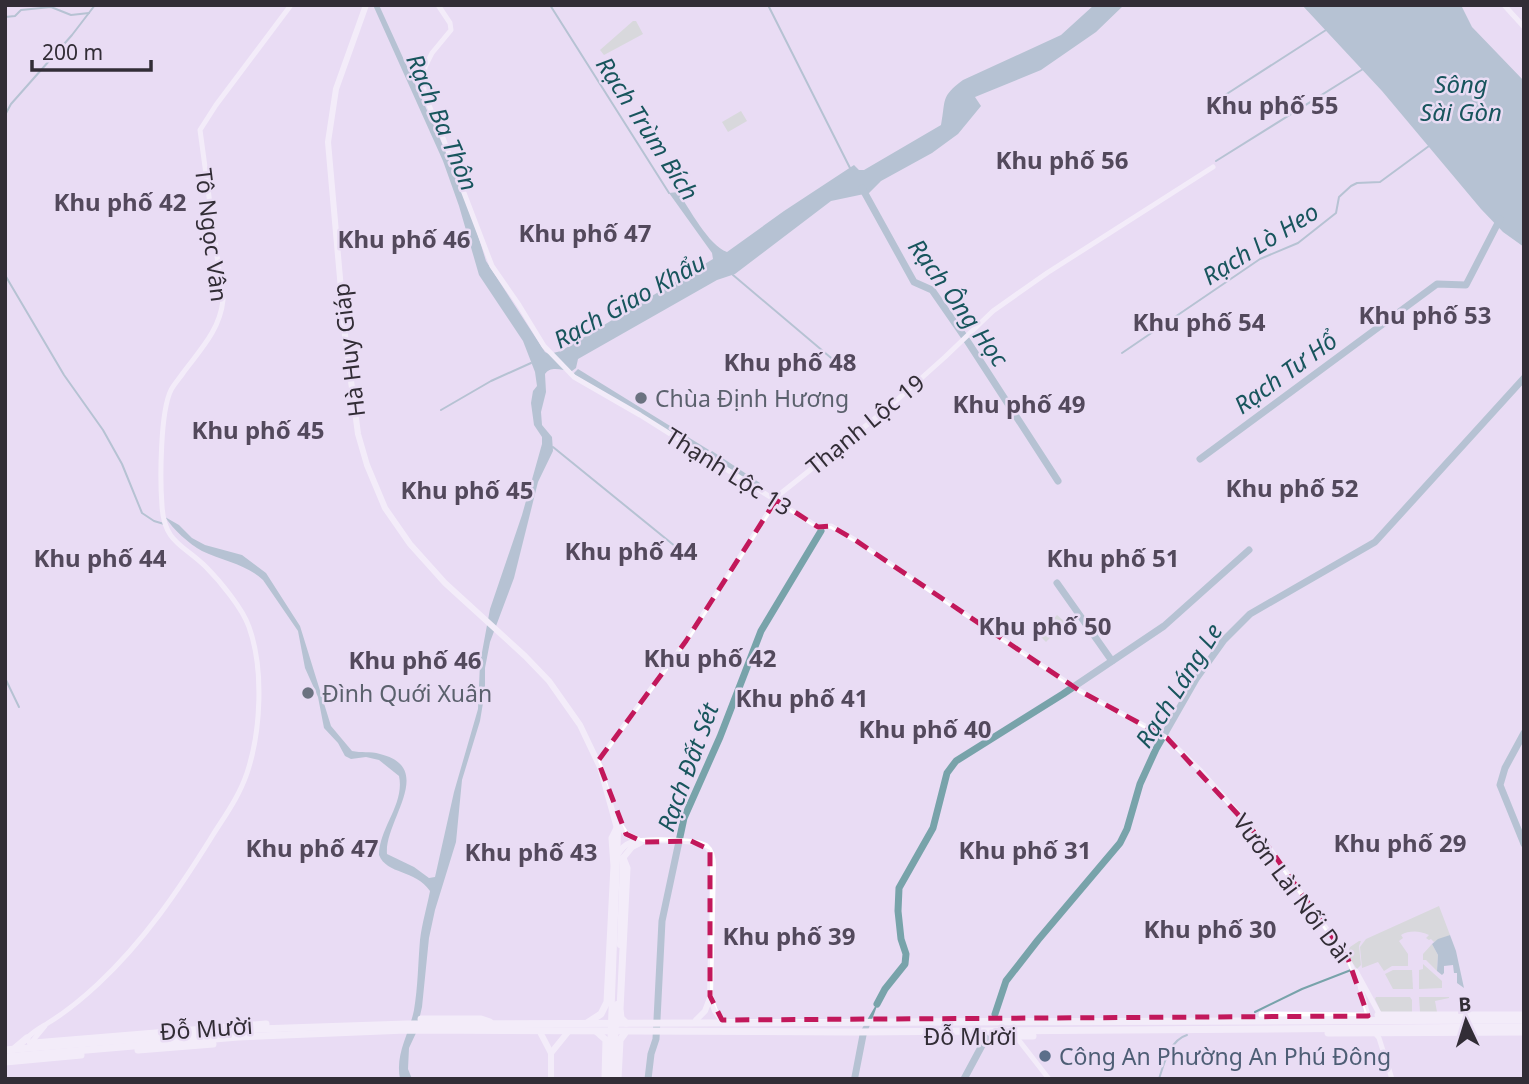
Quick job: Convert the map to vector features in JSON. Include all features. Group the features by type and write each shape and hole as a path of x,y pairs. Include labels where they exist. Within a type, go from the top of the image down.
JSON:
{"highway":[{"path":"584,1024 597,1018 606,1007 614,866 612,838 617,825"},
{"path":"621,856 628,868 620,1009 621,1018 627,1024"},
{"path":"606,1007 615,1011 620,1009"},
{"name":"Đỗ Mười","path":"856,1028 879,1034 1014,1034 1376,1026 1524,1017"},
{"path":"677,1024 696,1020 744,1020 856,1028"},
{"path":"734,1024 744,1020"},
{"name":"Đỗ Mười","path":"856,1028 881,1021 1524,1029"},
{"path":"406,1027 497,1030 584,1024 734,1024 856,1028"},
{"name":"Đỗ Mười","path":"5,1056 30,1049 259,1029 406,1027"},
{"name":"Đỗ Mười","path":"11,1048 296,1036 406,1027"},
{"path":"497,1030 523,1035 536,1031 671,1035 856,1028"},
{"path":"597,1032 605,1038 612,1079"},
{"path":"612,1079 625,1032"},
{"path":"607,1046 612,1041 620,1046"},
{"name":"Đỗ Mười","path":"5,1062 30,1049"}],"main road":[{"name":"Hà Huy Giáp","path":"365,8 336,89 328,142 344,322 358,434 367,465 385,508 418,555 444,583 533,664 560,695 580,724 598,761"},
{"path":"598,761 623,847 612,1079"},
{"path":"617,825 626,834 643,842"},
{"path":"617,825 621,856"},
{"path":"623,847 632,842 685,841 707,847 713,859 710,996 705,1011 696,1020"},
{"path":"621,856 643,842"},
{"path":"710,996 715,1011 722,1020"},
{"path":"536,1031 551,1053 551,1079"},
{"path":"551,1053 568,1032"}],"street":[{"name":"Tô Ngọc Vân","path":"30,1049 47,1024 100,982 154,924 225,816 248,770 255,742 259,691 250,628 245,617 205,565 174,541 168,533 163,520 162,471 167,400 173,387 214,332 221,315 223,300 200,130 291,5"},
{"name":"Thạnh Lộc 13","path":"438,5 451,30 432,53 425,67 425,96 450,153 492,266 547,351 568,372 818,527 831,526 855,540 1075,687"},
{"path":"1504,5 1524,27"},
{"name":"Thạnh Lộc 19","path":"598,761 686,641 776,499 830,452 888,408 993,311 1213,167"},
{"name":"Vườn Lài Nối Dài","path":"1075,687 1165,737 1200,770 1260,836 1353,968 1376,1026"},
{"path":"1353,968 1363,981 1392,1079"},
{"path":"1014,1034 1048,1079"}],"highlighted area":[{"path":"776,500 818,527 831,526 855,540 1080,691 1167,738 1270,849 1348,959 1368,1016 1323,1015 722,1020 710,996 710,850 691,841 643,842 626,834 598,761 686,641"}],"shaded area":[{"path":"636,21 643,34 604,55 600,50"},
{"path":"741,111 747,121 728,132 722,122"},
{"path":"1057,615 1065,622 1046,642 1039,635"},
{"path":"1439,906 1450,935 1434,942 1426,938 1429,935 1404,933 1399,941 1408,954 1408,966 1392,966 1384,971 1378,962 1362,968 1360,947 1366,939"},
{"path":"1359,941 1361,965 1357,969 1347,955 1350,947"},
{"path":"1432,944 1438,955 1437,971 1423,960 1423,954"},
{"path":"1423,964 1442,981 1442,988 1419,989 1419,970 1423,969"},
{"path":"1393,970 1412,970 1413,989 1393,989 1385,974"},
{"path":"1376,997 1410,997 1412,1012 1381,1012"},
{"path":"1419,997 1449,998 1435,1001 1437,1012 1420,1012"}],"water":[{"path":"373,5 379,5 451,163 486,261 545,352 549,354 561,351 713,259 712,253 669,193 678,192 706,235 727,252 854,165 859,170 864,170 941,125 947,95 963,80 1061,35 1094,5 1124,5 1096,32 1041,70 975,97 981,106 958,134 932,153 881,181 869,193 831,201 735,274 717,280 578,359 576,368 572,371 554,369 545,374 542,425 552,437 553,451 538,482 514,578 490,642 480,721 462,780 456,842 435,910 429,938 422,1007 416,1033 409,1048 408,1069 412,1079 400,1079 399,1061 414,1010 420,940 430,891 417,879 388,866 379,855 383,835 398,796 399,776 379,760 366,757 351,759 345,756 338,743 324,728 318,697 305,668 298,631 263,580 242,566 197,548 165,517 179,525 192,538 205,545 242,555 266,573 300,626 331,726 352,751 380,754 397,761 405,771 404,797 388,841 387,854 414,867 429,878 435,877 454,792 478,709 480,663 490,609 522,515 542,437 534,425 531,403 533,391 537,386 535,372 523,341 479,275 443,161"},
{"name":"Sông Sài Gòn","path":"1302,5 1461,5 1472,27 1524,81 1524,247 1503,232 1481,209 1382,91"},
{"path":"578,369 709,450 706,453 573,374"},
{"path":"712,451 760,483 758,486 708,455"},
{"path":"1450,935 1464,988 1457,983 1457,973 1454,973 1453,965 1444,966 1442,975 1437,971 1438,955 1432,944"},
{"path":"880,998 867,1033 858,1079 851,1079 860,1032"}],"waterway":[{"path":"5,115 11,104 95,5"},
{"name":"Rạch Trùm Bích","path":"550,5 669,193"},
{"path":"768,5 851,170"},
{"path":"5,17 15,16 21,10 51,7 71,15 89,13"},
{"path":"1222,97 1326,30"},
{"path":"1216,161 1363,69"},
{"name":"Rạch Lò Heo","path":"1122,353 1260,259 1298,243 1336,213 1339,197 1351,186 1357,183 1380,182 1429,146"},
{"name":"Rạch Ông Học","path":"862,188 914,282 932,290 1058,481"},
{"name":"Rạch Tư Hổ","path":"1200,459 1437,284 1466,285 1500,219"},
{"path":"5,275 64,375 103,430 122,464 142,513 164,524"},
{"path":"733,275 843,368"},
{"path":"441,410 491,381 531,363"},
{"name":"Rạch Láng Le","path":"995,1014 1006,981 1120,843 1127,829 1140,784 1156,749 1196,679 1224,640 1250,614 1375,542 1524,378"},
{"path":"553,447 681,551"},
{"name":"Rạch Đất Sét","path":"648,1079 656,1039 662,921 684,818 720,737 761,631 821,531"},
{"path":"877,1004 905,964 906,954 901,939 898,911 899,888 933,828 947,773 956,761 1164,626 1249,550"},
{"path":"1057,583 1112,661"},
{"path":"5,678 19,707"},
{"path":"1524,733 1505,768 1500,785 1524,844"},
{"path":"1255,1012 1302,989 1351,970"},
{"path":"1159,1079 1172,1047 1187,1035"},
{"name":"Rạch Láng Le","path":"964,1079 986,1038"}],"place":[{"name":"Chùa Định Hương","path":"641,398"},
{"name":"Đình Quới Xuân","path":"308,693"},
{"name":"Công An Phường An Phú Đông","path":"1045,1056"}],"district":[{"name":"Khu phố 55","path":"1272,104"},
{"name":"Khu phố 56","path":"1062,159"},
{"name":"Khu phố 42","path":"120,201"},
{"name":"Khu phố 47","path":"585,232"},
{"name":"Khu phố 46","path":"404,238"},
{"name":"Khu phố 53","path":"1425,314"},
{"name":"Khu phố 54","path":"1199,321"},
{"name":"Khu phố 48","path":"790,361"},
{"name":"Khu phố 49","path":"1019,403"},
{"name":"Khu phố 45","path":"258,429"},
{"name":"Khu phố 52","path":"1292,487"},
{"name":"Khu phố 45","path":"467,489"},
{"name":"Khu phố 44","path":"631,550"},
{"name":"Khu phố 44","path":"100,557"},
{"name":"Khu phố 51","path":"1113,557"},
{"name":"Khu phố 50","path":"1045,625"},
{"name":"Khu phố 42","path":"710,657"},
{"name":"Khu phố 46","path":"415,659"},
{"name":"Khu phố 41","path":"802,697"},
{"name":"Khu phố 40","path":"925,728"},
{"name":"Khu phố 29","path":"1400,842"},
{"name":"Khu phố 47","path":"312,847"},
{"name":"Khu phố 31","path":"1025,849"},
{"name":"Khu phố 43","path":"531,851"},
{"name":"Khu phố 30","path":"1210,928"},
{"name":"Khu phố 39","path":"789,935"}],"water label":[{"name":"Rạch Ba Thôn","path":"443,122"},
{"name":"Rạch Giao Khẩu","path":"629,300"}]}
